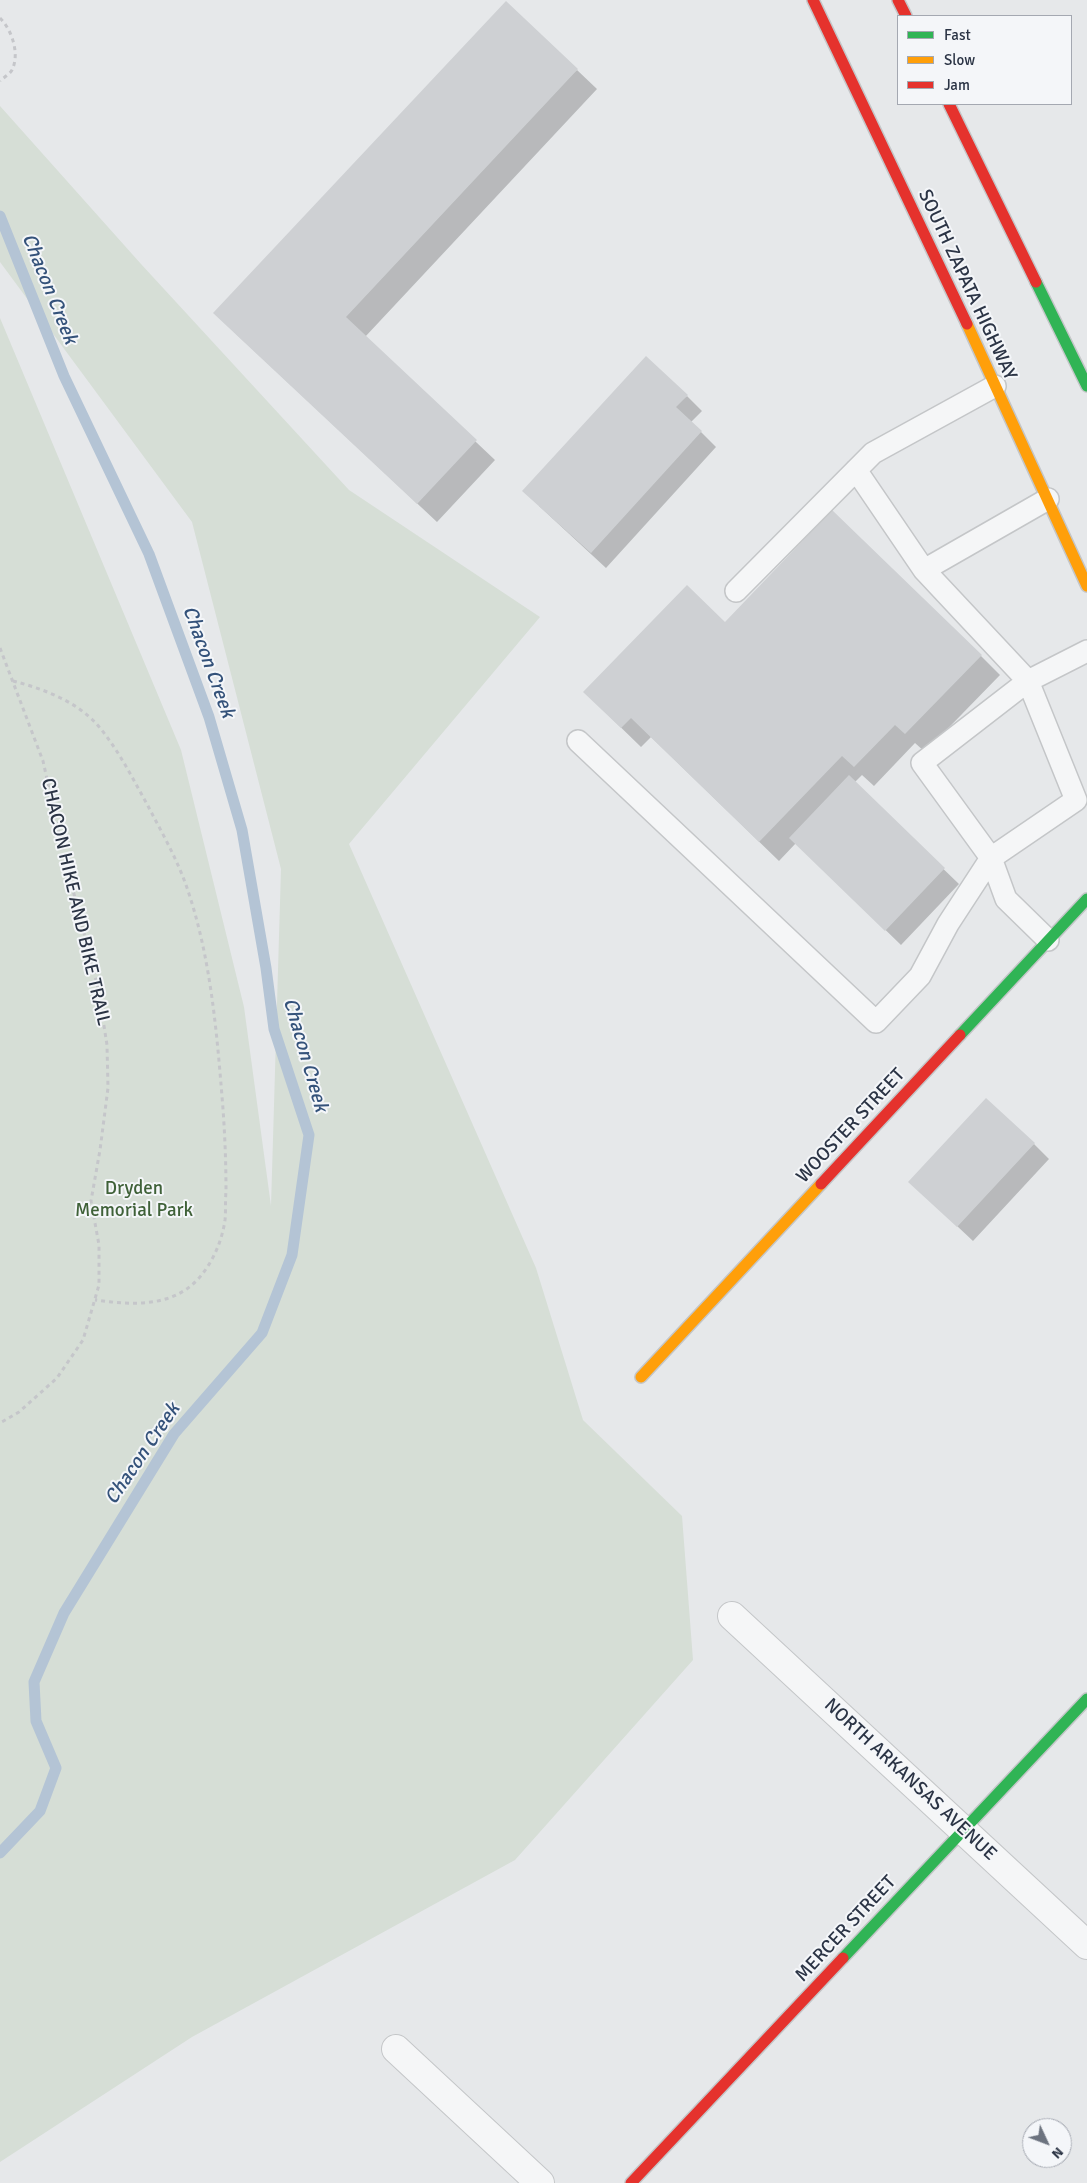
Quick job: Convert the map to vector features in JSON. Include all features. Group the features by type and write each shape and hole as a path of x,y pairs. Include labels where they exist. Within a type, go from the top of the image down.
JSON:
{"street":[{"name":"SOUTH ZAPATA HIGHWAY","path":"813,0 996,386 1087,586"},
{"path":"898,0 906,15"},
{"path":"949,105 1087,386"},
{"name":"WOOSTER STREET","path":"641,1377 1087,899"},
{"name":"NORTH ARKANSAS AVENUE","path":"732,1616 1087,1945"},
{"name":"MERCER STREET","path":"631,2183 1087,1699"},
{"path":"396,2049 540,2183"}],"lane":[{"path":"736,590 873,453 996,386"},
{"path":"578,741 876,1022 920,976 948,924 991,858 1076,800 1028,681 924,570 856,470"},
{"path":"924,570 1048,499"},
{"path":"1048,940 1006,900 991,858 922,764 1028,681 1087,651"}],"path":[{"path":"0,18 5,23 16,49 12,70 0,81"},
{"name":"CHACON HIKE AND BIKE TRAIL","path":"0,648 43,761 62,847 98,988 107,1046 108,1088 91,1201 99,1245 99,1285 83,1340 57,1378 19,1412 0,1423"},
{"path":"13,681 33,686 64,699 85,713 99,726 122,758 164,837 186,885 203,949 217,1035 226,1153 225,1220 217,1248 209,1266 198,1280 179,1294 150,1304 126,1304 95,1300"}],"green space":[{"name":"Dryden Memorial Park","path":"0,106 141,264 349,490 540,617 349,844 536,1268 583,1420 682,1516 693,1660 515,1860 192,2037 0,2162 0,318 181,750 244,1007 271,1206 281,869 192,522 0,262"}],"building":[{"path":"506,1 578,69 346,317 477,440 417,504 213,313"},
{"path":"646,356 688,395 676,407 702,431 591,553 522,491"},
{"path":"832,510 982,655 905,734 895,725 854,767 842,756 759,842 631,718 621,728 583,692 687,585 725,622"},
{"path":"849,775 945,868 885,931 789,838"},
{"path":"986,1098 1035,1143 957,1227 908,1182"}],"waterway":[{"name":"Chacon Creek","path":"0,216 64,376 149,554 209,717 242,830 266,968 274,1029 309,1135 292,1255 262,1333 174,1434 64,1613 34,1682 36,1721 56,1768 40,1811 0,1853"}],"traffic: fast":[{"path":"1036,282 1087,386"},
{"path":"960,1035 1087,899"},
{"path":"843,1958 1087,1699"}],"traffic: slow":[{"path":"967,324 1087,586"},
{"path":"641,1377 821,1184"}],"traffic: jam":[{"path":"813,0 967,324"},
{"path":"898,0 906,15"},
{"path":"949,105 1036,282"},
{"path":"821,1184 960,1035"},
{"path":"631,2183 843,1958"}]}
